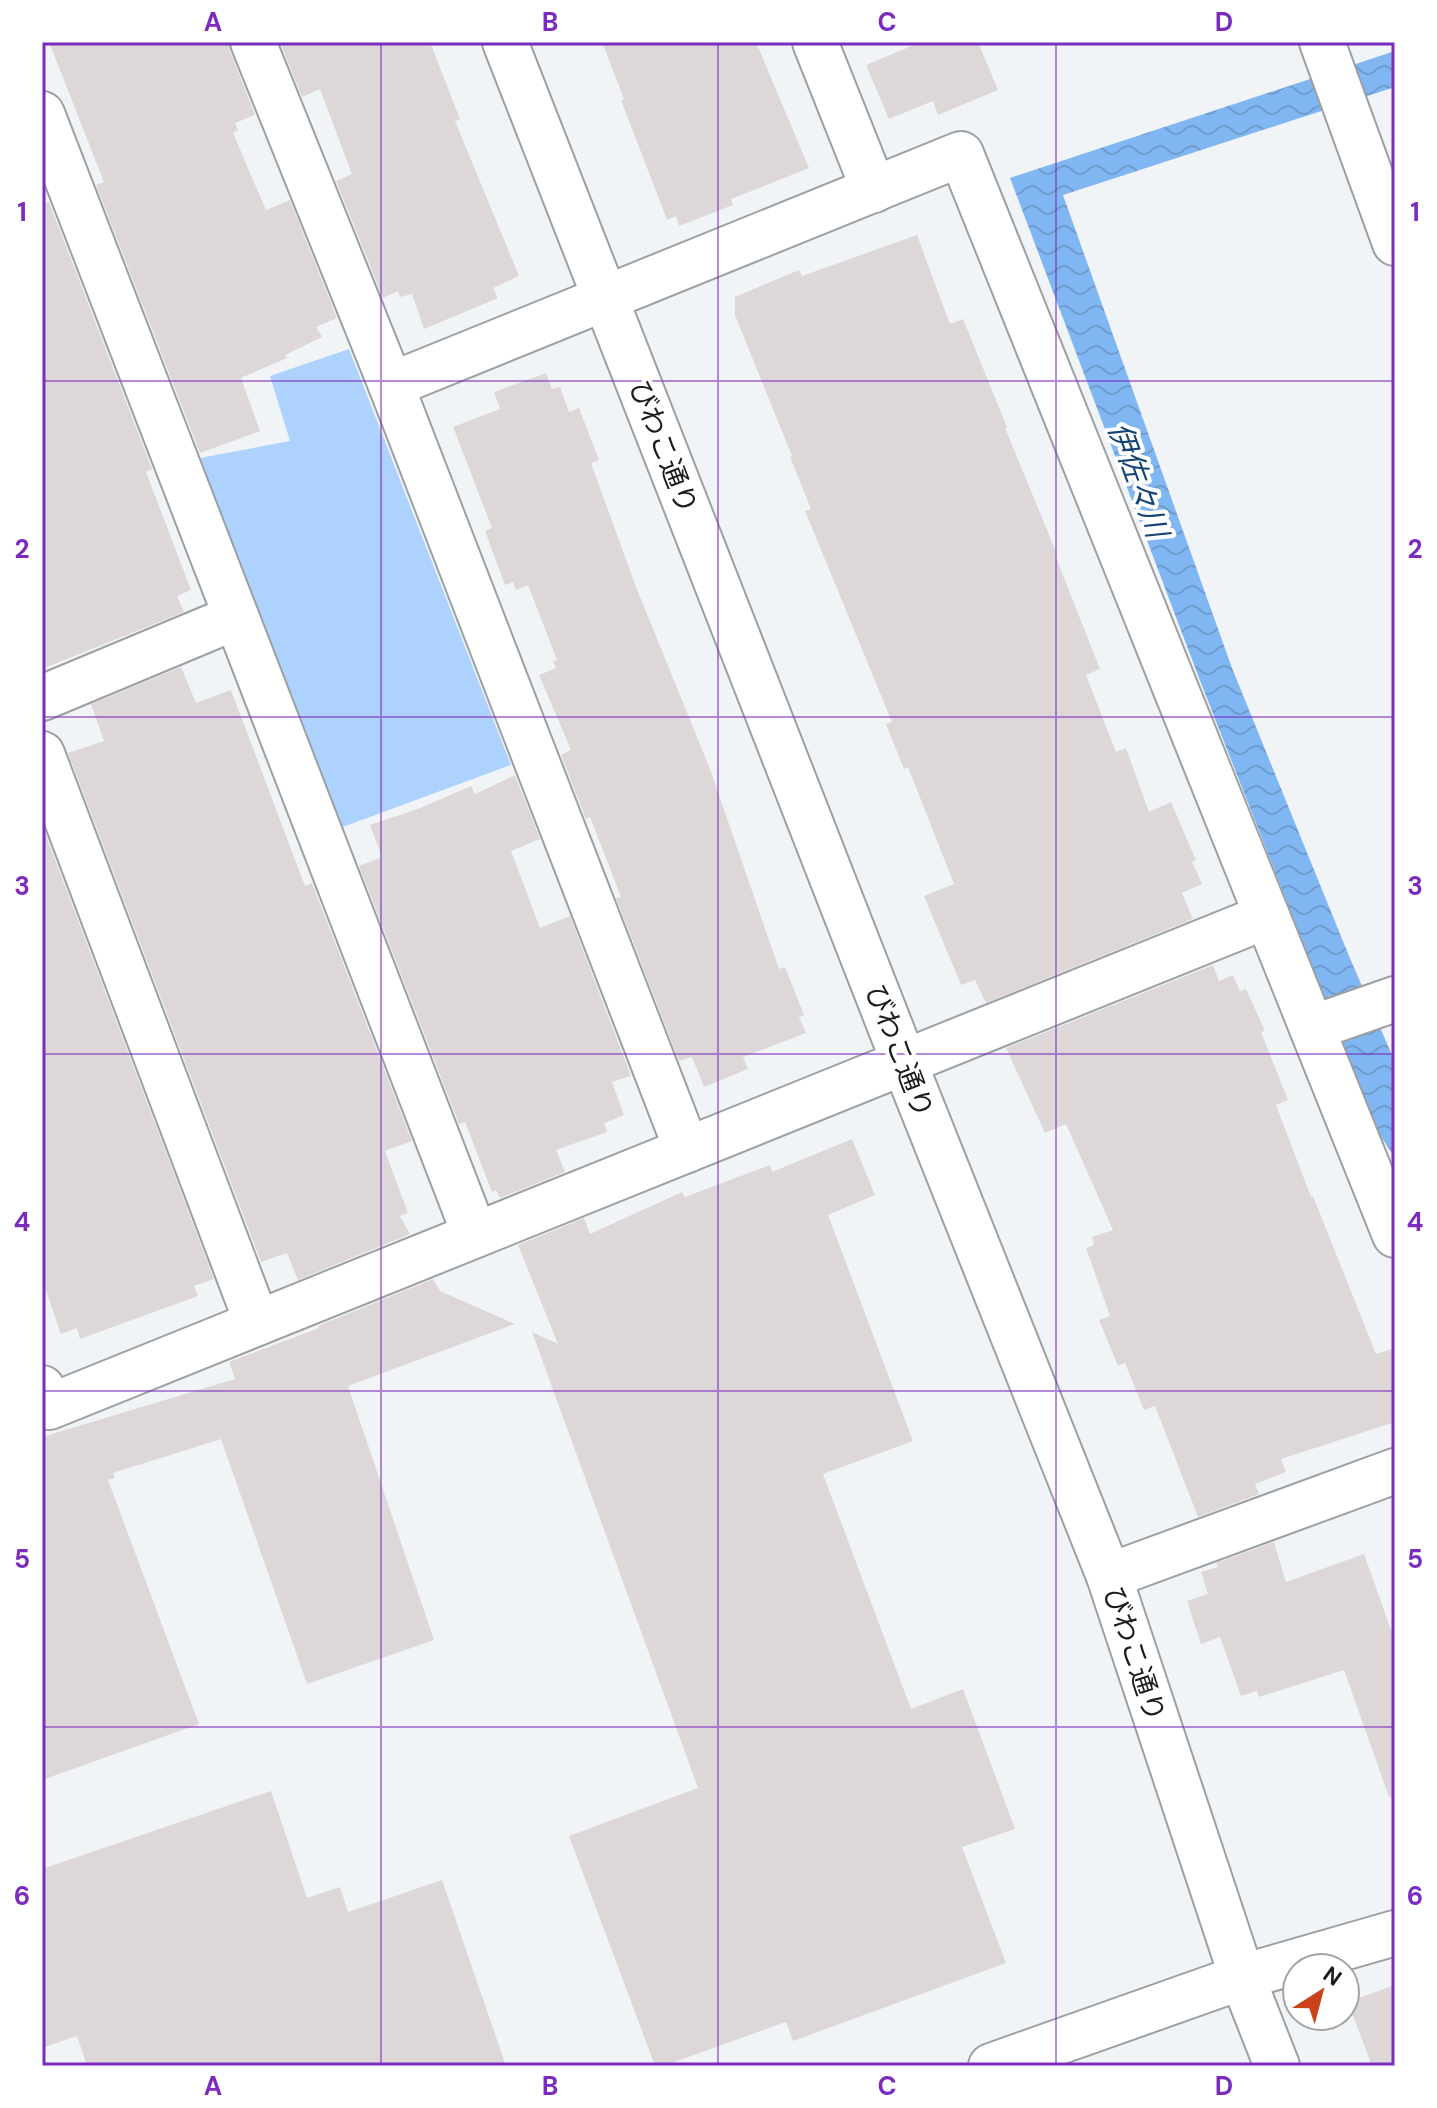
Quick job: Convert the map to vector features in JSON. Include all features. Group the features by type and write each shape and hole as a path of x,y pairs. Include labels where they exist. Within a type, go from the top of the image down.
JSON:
{"street":[{"path":"253,42 391,385 687,1150"},
{"name":"びわこ通り","path":"505,42 904,1062 1109,1576 1242,1977 1277,2066"},
{"path":"815,42 874,190"},
{"path":"1323,44 1395,243"},
{"path":"42,114 475,1235"},
{"path":"391,385 961,154 1267,916 1319,1025 1395,1235"},
{"path":"42,698 236,617"},
{"path":"42,754 257,1323"},
{"path":"42,1388 49,1407 1267,916"},
{"path":"1319,1025 1388,1002"},
{"path":"1109,1576 1395,1471"},
{"path":"991,2066 1037,2058 1242,1977 1395,1933"}],"shaded area":[{"path":"349,349 511,765 340,828 200,458 290,441 270,376"}],"water":[{"name":"伊佐々川","path":"1395,51 1395,87 1063,195 1232,668 1395,1062 1395,1158 1376,1129 1199,678 1010,178"}],"building":[{"path":"49,42 229,42 255,115 235,123 238,130 233,133 266,210 290,200 337,318 316,327 322,337 285,355 287,358 241,378 260,431 200,453 96,185 104,182"},
{"path":"280,42 430,42 460,119 455,121 519,276 493,288 498,298 424,329 412,294 400,297 398,291 383,298 336,181 352,174 320,89 302,97"},
{"path":"602,42 756,42 809,168 731,199 733,205 679,226 676,216 667,220"},
{"path":"921,42 978,42 998,90 938,115 933,101 889,119 866,65"},
{"path":"49,202 152,469 146,472 191,590 177,596 184,612 42,669 42,204"},
{"path":"917,235 950,324 963,319 1057,554 1100,669 1086,675 1116,752 1126,748 1149,812 1171,802 1196,860 1192,862 1202,884 1182,893 1193,919 986,1003 975,980 961,985 924,896 954,884 908,767 904,769 886,724 892,722 805,511 811,509 735,315 735,297 799,270 802,276"},
{"path":"546,373 552,389 560,387 569,412 579,408 599,460 591,463 636,587 710,769 779,969 785,967 804,1015 799,1017 806,1033 743,1057 748,1069 704,1087 692,1057 679,1061 616,898 621,897 590,817 586,819 561,755 571,750 539,675 556,668 553,661 557,660 528,585 516,590 513,582 505,585 485,531 492,528 453,427 500,409 494,392"},
{"path":"181,667 196,703 231,690 305,886 312,883 412,1141 385,1151 408,1213 400,1216 410,1234 298,1280 287,1253 261,1262 68,753 104,741 91,704"},
{"path":"515,775 540,839 511,851 540,928 570,916 631,1076 612,1082 624,1115 604,1123 607,1132 556,1150 565,1172 500,1198 496,1190 492,1192 465,1122 459,1124 359,866 382,857 370,825 471,786 475,794"},
{"path":"42,825 214,1279 194,1286 198,1296 80,1339 77,1328 61,1334 42,1279"},
{"path":"1213,965 1219,981 1233,975 1240,991 1246,989 1265,1031 1261,1032 1288,1100 1276,1105 1376,1354 1395,1348 1395,1422 1281,1459 1286,1472 1255,1484 1259,1494 1198,1517 1155,1406 1144,1410 1125,1363 1118,1366 1099,1320 1110,1316 1086,1248 1094,1245 1092,1237 1113,1230 1066,1124 1045,1133 1006,1048"},
{"path":"852,1139 875,1195 828,1215 913,1441 823,1474 911,1709 963,1689 1015,1829 962,1847 1006,1963 793,2041 786,2022 663,2066 655,2066 569,1836 698,1788 532,1332 558,1344 518,1245 584,1218 590,1234 682,1192 685,1197 770,1165 772,1172"},
{"path":"433,1279 440,1291 515,1324 348,1386 434,1640 307,1684 221,1439 113,1473 115,1478 108,1480 199,1724 42,1780 42,1437 235,1379 229,1362 319,1328"},
{"path":"1274,1542 1286,1582 1364,1554 1395,1641 1395,1796 1389,1797 1344,1670 1259,1697 1257,1691 1241,1696 1220,1637 1201,1644 1187,1601 1208,1594 1201,1572 1218,1567 1216,1563"},
{"path":"271,1791 307,1898 340,1887 348,1912 442,1880 506,2066 87,2066 77,2036 42,2048 42,1869"},
{"path":"1395,1985 1395,2066 1372,2066 1359,2032 1361,1997"}]}
